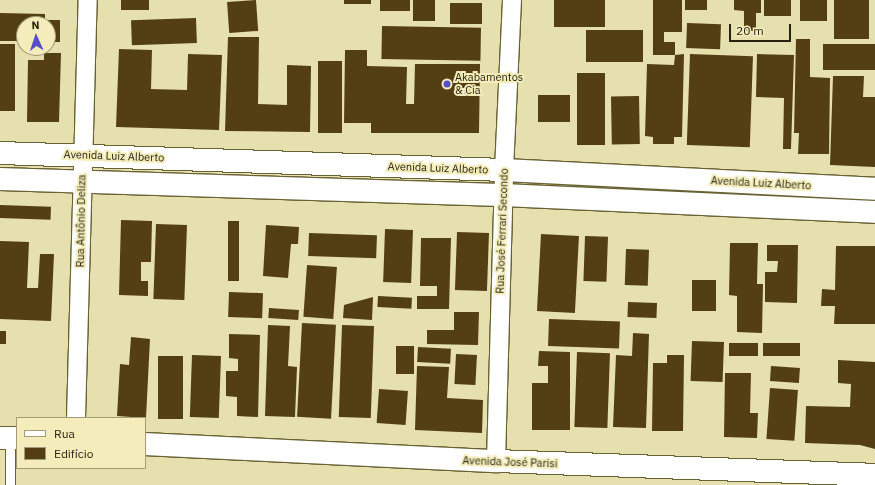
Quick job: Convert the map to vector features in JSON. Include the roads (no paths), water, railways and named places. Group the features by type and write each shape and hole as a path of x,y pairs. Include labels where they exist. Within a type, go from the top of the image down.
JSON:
{"main road":[{"name":"Avenida Luiz Alberto","path":"0,153 504,170 875,189"},
{"path":"0,179 503,195 875,212"},
{"name":"Avenida José Parisi","path":"146,444 496,461 875,475"}],"street":[{"name":"Rua Antônio Deliza","path":"76,417 88,0"},
{"name":"Rua José Ferrari Secondo","path":"496,461 503,195 512,0"}],"lane":[{"path":"9,438 10,485"}],"place":[{"name":"Akabamentos & Cia","path":"447,84"}]}
